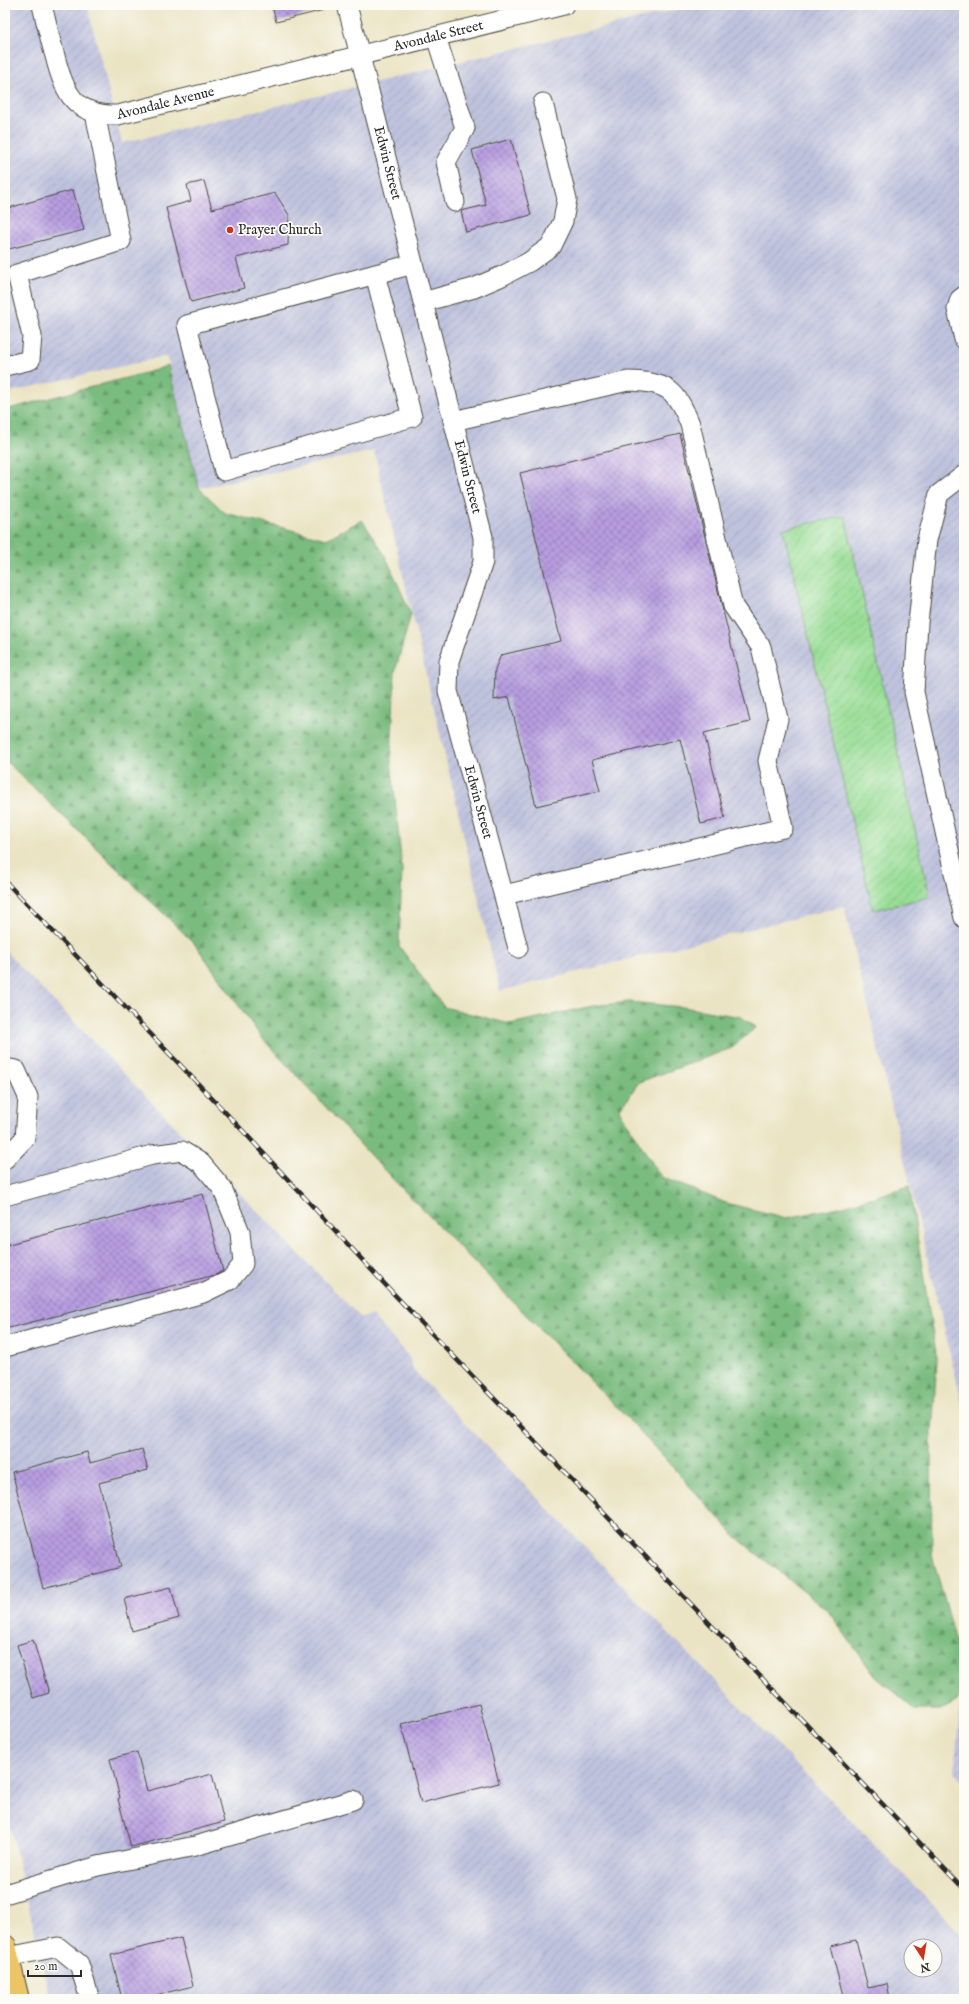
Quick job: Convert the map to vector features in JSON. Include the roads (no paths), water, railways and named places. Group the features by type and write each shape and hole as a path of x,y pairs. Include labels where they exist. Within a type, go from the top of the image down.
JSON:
{"main road":[{"path":"6,1952 18,1999"}],"street":[{"name":"Avondale Avenue","path":"42,5 61,80 69,96 74,102 86,110 103,116 118,115 360,56"},
{"name":"Edwin Street","path":"347,5 483,538 483,562 449,661 448,691 518,948"},
{"name":"Avondale Street","path":"360,56 564,5"},
{"path":"436,37 465,128 446,162 455,202"},
{"path":"423,302 474,288 502,276 529,262 551,246 563,221 567,199 543,103"},
{"path":"5,366 30,360 32,336 17,274 121,241 95,113"},
{"path":"375,274 412,416 224,471 187,325 375,274 413,264"},
{"path":"964,296 960,299 957,309 964,339"},
{"path":"453,421 628,381 647,382 666,387 681,402 690,424 733,606 761,647 778,719 768,761 783,828 504,895"},
{"path":"964,475 939,494 927,540 918,624 914,692 964,918"},
{"path":"5,1068 16,1070 28,1096 25,1138 5,1159"},
{"path":"5,1196 152,1155 182,1151 201,1164 222,1188 240,1232 243,1264 230,1280 203,1293 5,1347"},
{"path":"5,1894 98,1866 195,1846 353,1800"},
{"path":"6,1952 58,1947 79,1964 90,1999"}],"railway":[{"path":"5,881 243,1131 392,1292 964,1889"}],"place":[{"name":"Prayer Church","path":"230,230"}]}
